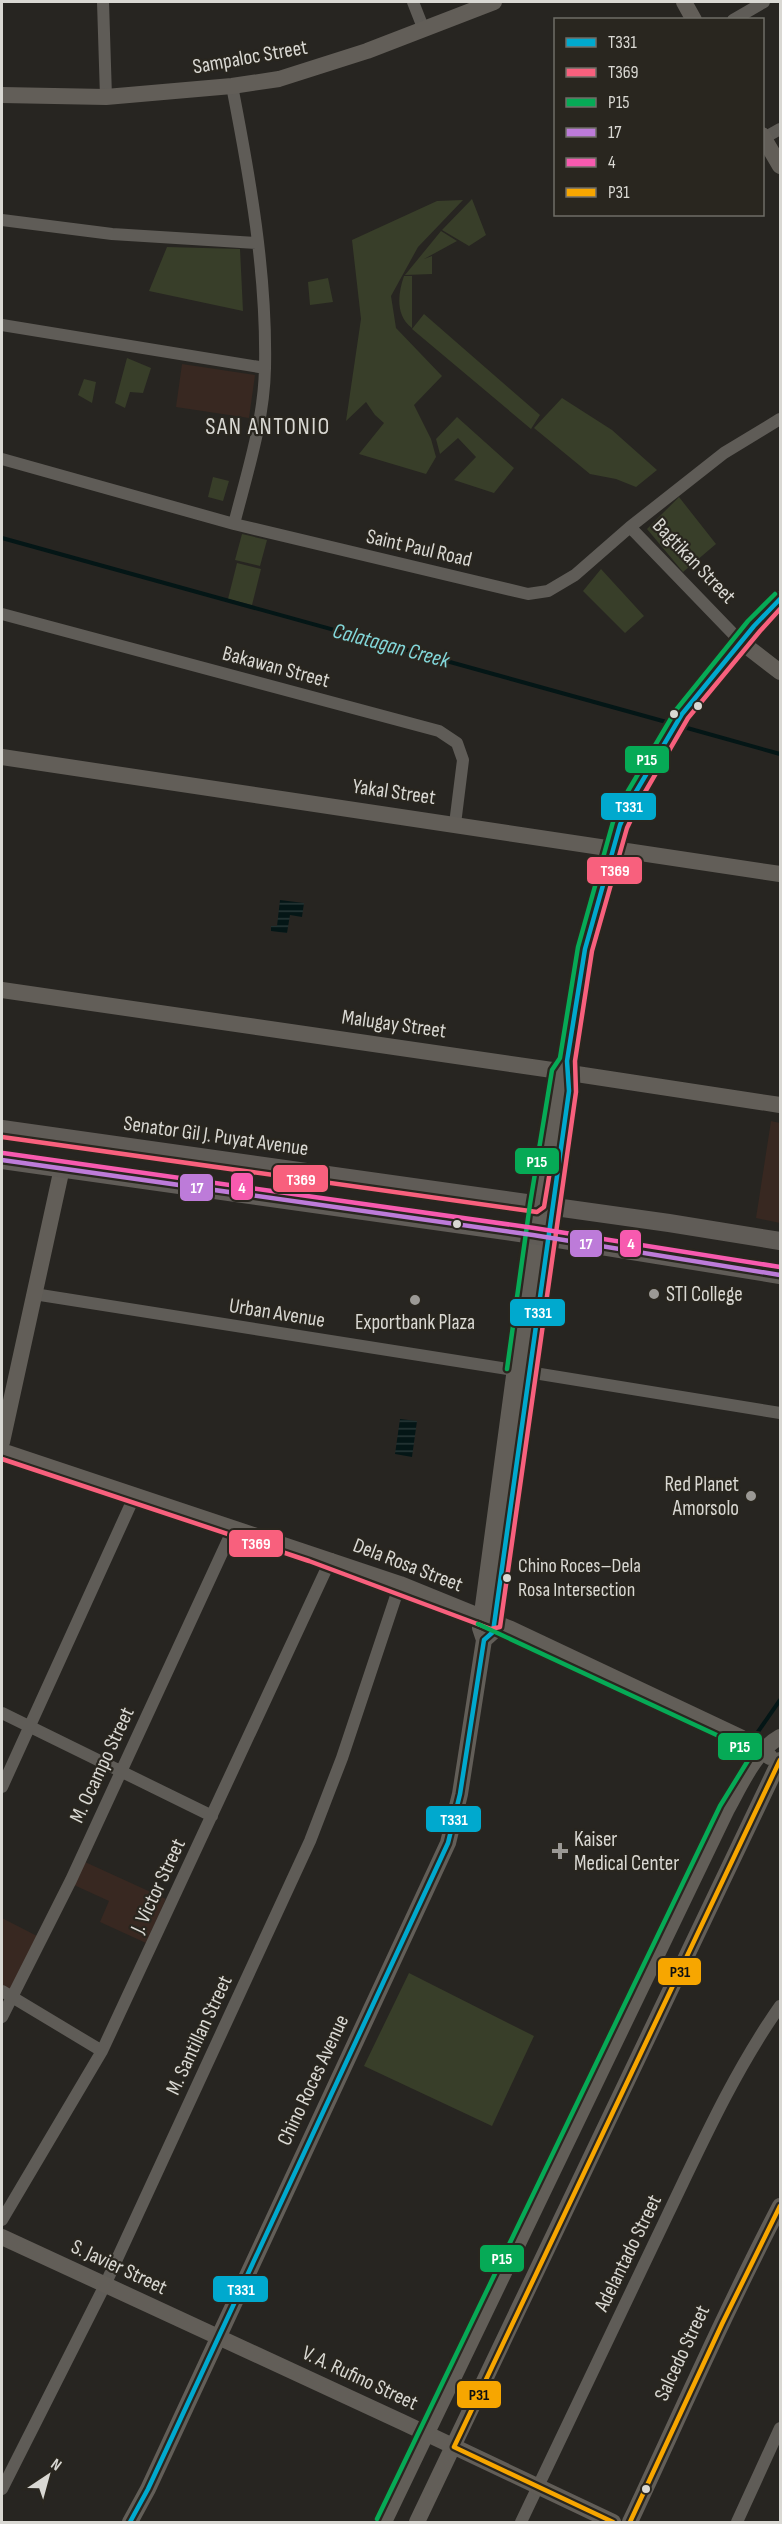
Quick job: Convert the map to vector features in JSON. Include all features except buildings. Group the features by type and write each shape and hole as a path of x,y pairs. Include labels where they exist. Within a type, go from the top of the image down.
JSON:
{"main road":[{"name":"Senator Gil J. Puyat Avenue","path":"2,1129 545,1205 780,1241"},
{"path":"2,1160 540,1236 780,1275"}],"street":[{"path":"103,2 106,97"},
{"path":"413,2 424,30"},
{"name":"Sampaloc Street","path":"2,95 106,97 232,86 279,79 319,68 494,2"},
{"path":"684,2 693,18"},
{"path":"736,18 764,2"},
{"path":"232,86 250,177 257,243 265,368 256,440 234,524"},
{"path":"764,136 780,129"},
{"path":"764,138 780,166"},
{"path":"2,220 112,234 257,243"},
{"path":"2,325 265,368"},
{"name":"Saint Paul Road","path":"2,459 234,524 528,594 548,591 575,575 630,526 724,453 780,419"},
{"name":"Bagtikan Street","path":"630,526 741,642 780,672"},
{"name":"Chino Roces Avenue","path":"130,2523 148,2489 448,1843 460,1794 484,1640 493,1632 488,1619 521,1371 545,1205 569,1091 565,1068 585,949 620,825 634,795 682,714 780,599"},
{"name":"Bakawan Street","path":"2,614 439,731 458,743 463,760 455,824"},
{"name":"Yakal Street","path":"2,757 780,874"},
{"name":"Malugay Street","path":"2,990 565,1068 780,1105"},
{"path":"2,1442 62,1168"},
{"name":"Urban Avenue","path":"34,1294 780,1413"},
{"name":"Dela Rosa Street","path":"2,1451 331,1559 400,1584 488,1619 737,1736 776,1752"},
{"path":"2,1787 135,1495"},
{"name":"M. Ocampo Street","path":"2,2017 71,1880 234,1527"},
{"name":"J. Victor Street","path":"2,2220 102,2051 331,1559"},
{"name":"M. Santillan Street","path":"2,2489 105,2285 310,1841 342,1758 400,1584"},
{"path":"2,1713 212,1816"},
{"path":"384,2523 727,1809 776,1752"},
{"path":"417,2523 776,1752"},
{"path":"2,1991 102,2051"},
{"name":"Adelantado Street","path":"521,2523 707,2135 751,2050 780,2006"},
{"name":"Salcedo Street","path":"630,2523 708,2351 780,2206"},
{"name":"S. Javier Street","path":"2,2237 217,2338"},
{"name":"V. A. Rufino Street","path":"217,2338 613,2523"},
{"path":"737,2523 780,2428"}],"shaded area":[{"path":"182,364 255,375 249,418 176,407"},
{"path":"280,900 304,903 302,917 290,915 287,933 271,931 271,926 277,926"},
{"path":"771,1121 780,1123 780,1223 756,1218"},
{"path":"400,1419 417,1421 412,1457 395,1454"},
{"path":"85,1862 166,1899 146,1943 100,1922 109,1901 74,1885"},
{"path":"2,1918 37,1936 11,1991 2,1985"}],"green space":[{"path":"472,199 486,235 469,246 442,230"},
{"path":"463,200 418,247 391,296 396,328 442,376 414,405 431,439 436,457 426,474 359,454 384,423 366,402 346,421 361,319 352,240 437,201"},
{"path":"441,231 457,241 424,259 432,256 432,274 405,275"},
{"path":"167,247 240,249 243,311 149,291"},
{"path":"404,276 412,276 412,328 400,311 400,290"},
{"path":"328,278 333,302 310,305 308,282"},
{"path":"424,314 540,415 531,429 412,329"},
{"path":"127,358 151,368 143,393 130,392 125,408 115,403"},
{"path":"84,379 96,382 92,403 78,395"},
{"path":"562,398 612,430 657,470 636,487 616,479 590,474 534,428"},
{"path":"457,417 514,468 494,493 454,480 476,457 458,438 440,454 436,439"},
{"path":"213,477 229,481 223,501 208,497"},
{"path":"679,497 716,544 683,572 647,529"},
{"path":"242,534 267,540 260,566 235,560"},
{"path":"237,563 261,569 252,605 228,599"},
{"path":"601,569 644,616 625,633 583,591"},
{"path":"409,1973 534,2036 492,2126 364,2066"}],"waterway":[{"name":"Calatagan Creek","path":"2,538 670,723"},
{"name":"Calatagan Creek","path":"680,726 780,754"},
{"path":"753,1739 780,1700"},
{"path":"408,2451 418,2433"}],"transit line":[{"name":"P15","path":"507,1369 530,1204 552,1070 560,1058 578,947 613,822 628,791 676,710 748,621 775,594"},
{"name":"T331","path":"130,2522 148,2489 448,1843 460,1794 484,1640 493,1632 569,1091 567,1061 585,949 620,825 634,795 682,714 754,626 780,599"},
{"name":"T369","path":"2,1459 309,1561 491,1629 500,1627 576,1092 575,1061 592,951 627,828 641,799 688,718 780,609"},
{"name":"T369","path":"2,1137 537,1212 544,1207 553,1153"},
{"name":"4","path":"3,1153 534,1228 780,1267"},
{"name":"17","path":"2,1160 533,1235 780,1275"},
{"name":"P15","path":"377,2519 720,1806 752,1754 736,1744 478,1624"},
{"name":"P31","path":"613,2522 454,2447 780,1760"},
{"name":"P31","path":"630,2522 780,2206"}],"place":[{"name":"STI College","path":"654,1294"},
{"name":"Exportbank Plaza","path":"415,1300"},
{"name":"Red Planet Amorsolo","path":"751,1496"},
{"name":"Chino Roces–Dela Rosa Intersection","path":"507,1578"},
{"name":"Kaiser Medical Center","path":"560,1851"}],"district":[{"name":"SAN ANTONIO","path":"268,426"}]}
